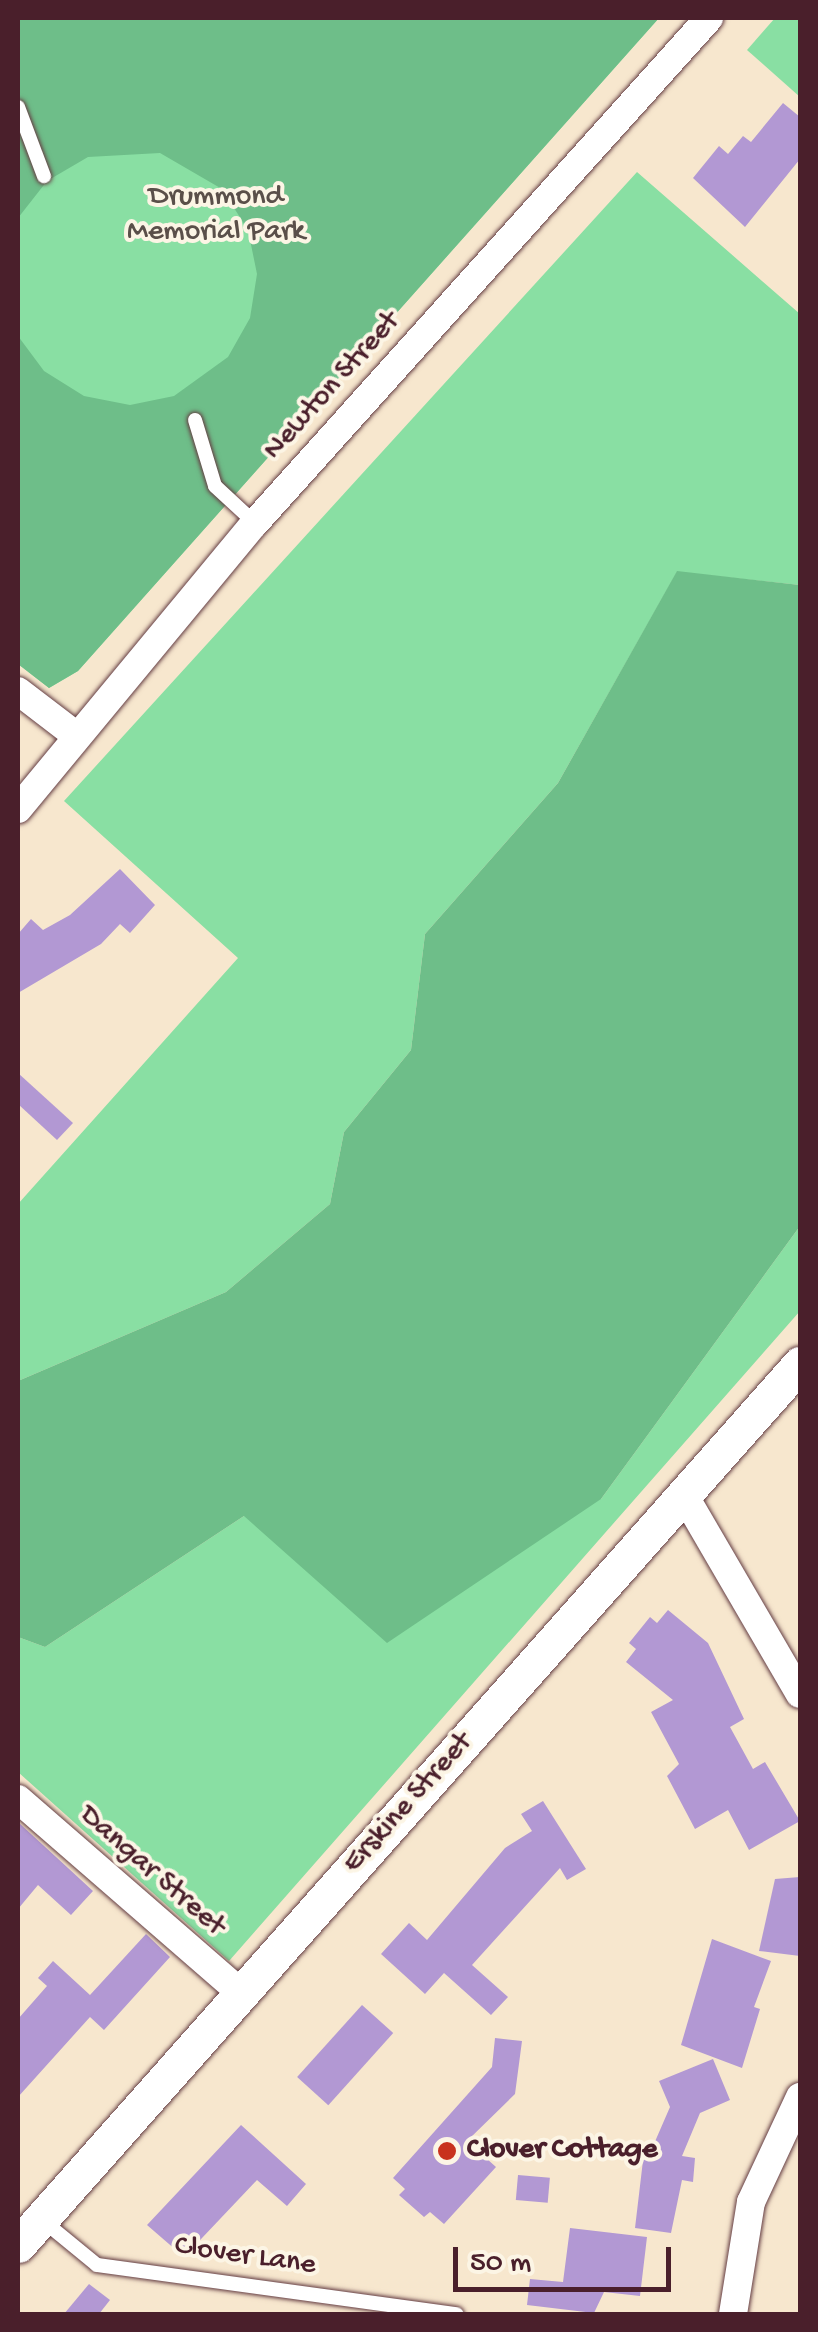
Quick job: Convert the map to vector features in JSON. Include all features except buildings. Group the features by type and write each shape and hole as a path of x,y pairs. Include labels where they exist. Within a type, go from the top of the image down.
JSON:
{"street":[{"name":"Newton Street","path":"18,808 74,734 255,522 709,18"},
{"path":"18,691 74,734"},
{"name":"Erskine Street","path":"29,2232 800,1364"},
{"path":"684,1496 800,1694"},
{"name":"Dangar Street","path":"18,1798 241,1994"},
{"path":"733,2314 751,2202 800,2097"}],"lane":[{"path":"18,107 44,176"},
{"path":"195,420 214,486 255,522"},
{"name":"Clover Lane","path":"29,2232 97,2264 457,2314"}],"green space":[{"name":"Drummond Memorial Park","path":"18,18 659,18 78,671 49,688 18,664"},
{"name":"Drummond Memorial Park","path":"18,18 659,18 78,671 49,688 18,664 18,336 44,371 84,396 130,405 174,396 228,357 250,318 257,274 248,230 222,189 160,153 88,157 47,181 18,218"},
{"path":"775,18 800,18 800,97 747,50"},
{"path":"637,172 800,314 800,585 677,572 558,783 425,934 411,1050 344,1132 330,1204 226,1292 18,1381 18,1204 238,958 64,801"},
{"path":"677,571 800,585 800,1226 601,1499 387,1643 244,1516 45,1647 18,1637 18,1381 226,1292 330,1204 344,1132 411,1050 425,934 558,783"},
{"path":"800,1226 800,1311 229,1961 18,1772 18,1637 45,1647 244,1516 601,1499"}],"place":[{"name":"Clover Cottage","path":"447,2151"}]}
